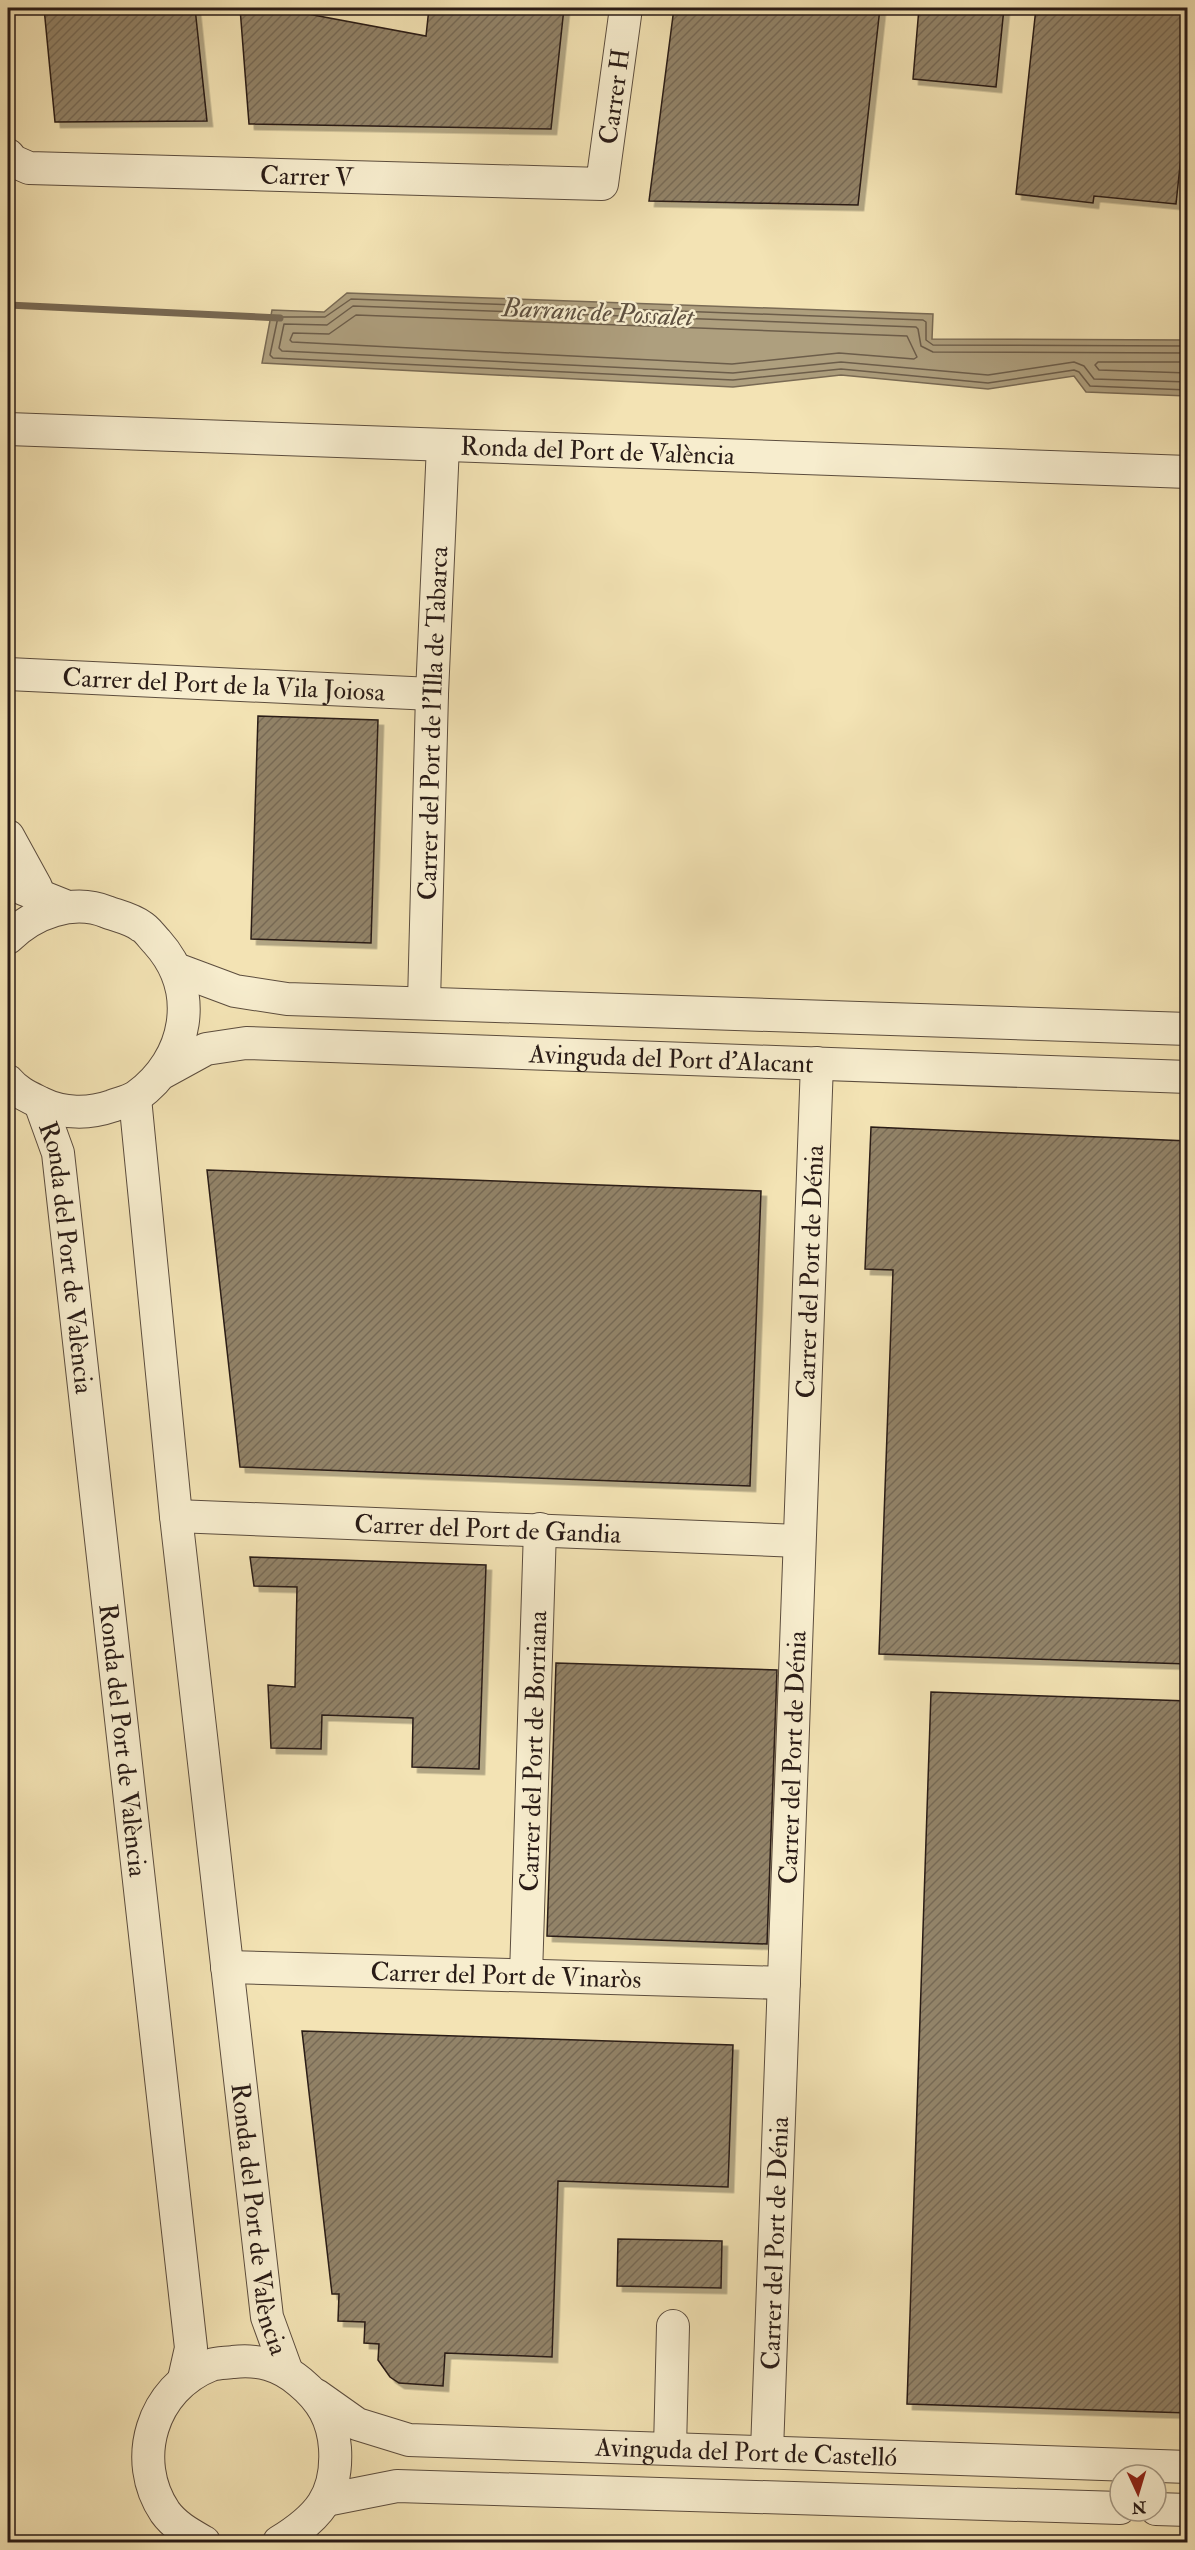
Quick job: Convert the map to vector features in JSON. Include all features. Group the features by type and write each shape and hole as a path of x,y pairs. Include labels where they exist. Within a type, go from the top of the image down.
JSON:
{"street":[{"name":"Carrer H","path":"602,184 626,8"},
{"name":"Carrer V","path":"10,158 29,168 602,184"},
{"name":"Ronda del Port de València","path":"8,429 1188,472"},
{"name":"Carrer del Port de l'Illa de Tabarca","path":"424,1002 432,694 443,445"},
{"name":"Carrer del Port de la Vila Joiosa","path":"10,678 432,694"},
{"path":"8,836 54,902"},
{"path":"8,871 23,889 54,902 96,907 141,926 170,956 183,990 184,1012 175,1054 164,1072 135,1098 95,1113 54,1110 14,1089 8,1081"},
{"path":"8,938 54,902"},
{"name":"Avinguda del Port d'Alacant","path":"176,969 235,991 287,999 1188,1029"},
{"name":"Avinguda del Port d'Alacant","path":"164,1072 206,1049 246,1043 1188,1077"},
{"name":"Carrer del Port de Dénia","path":"766,2451 817,1063"},
{"name":"Ronda del Port de València","path":"135,1098 176,1516 267,2317 288,2372"},
{"name":"Ronda del Port de València","path":"40,1102 58,1153 62,1183 191,2348 184,2379"},
{"name":"Carrer del Port de Gandia","path":"176,1516 799,1540"},
{"name":"Carrer del Port de Borriana","path":"526,1975 540,1529"},
{"name":"Carrer del Port de Vinaròs","path":"227,1967 784,1983"},
{"path":"670,2448 674,2326"},
{"path":"204,2542 180,2528 165,2511 148,2472 148,2436 159,2408 184,2379 212,2365 252,2360 288,2372"},
{"name":"Avinguda del Port de Castelló","path":"288,2372 357,2424 410,2440 1188,2467"},
{"path":"289,2539 305,2527 326,2500 336,2469 333,2427 316,2395"},
{"name":"Avinguda del Port de Castelló","path":"326,2500 397,2486 1108,2508"},
{"path":"1168,2509 1188,2510"}],"water":[{"path":"347,293 933,314 932,339 1187,340 1187,396 1086,392 1074,376 988,389 841,375 733,387 262,363 272,310 324,312"}],"building":[{"path":"44,8 195,8 207,121 55,122"},
{"path":"240,8 276,8 426,36 429,8 564,8 551,129 249,124"},
{"path":"674,8 880,8 858,205 649,201"},
{"path":"919,8 1004,8 996,87 913,79"},
{"path":"1036,8 1188,8 1188,90 1176,204 1094,196 1093,203 1016,194"},
{"path":"258,716 378,720 371,943 251,939"},
{"path":"871,1127 1188,1141 1188,1664 879,1654 893,1270 865,1269"},
{"path":"207,1170 761,1191 750,1486 240,1467"},
{"path":"250,1557 486,1565 479,1769 412,1767 413,1718 322,1715 321,1749 271,1748 268,1685 295,1687 297,1587 254,1586"},
{"path":"556,1663 777,1670 767,1944 547,1936"},
{"path":"931,1692 1188,1701 1188,2413 907,2404"},
{"path":"302,2031 733,2045 728,2187 558,2181 552,2357 445,2353 443,2386 399,2383 390,2377 378,2360 379,2344 364,2343 365,2322 338,2321 339,2294 332,2294"},
{"path":"618,2239 722,2241 721,2288 617,2286"}],"waterway":[{"name":"Barranc de Possalet","path":"8,305 280,318"}]}
